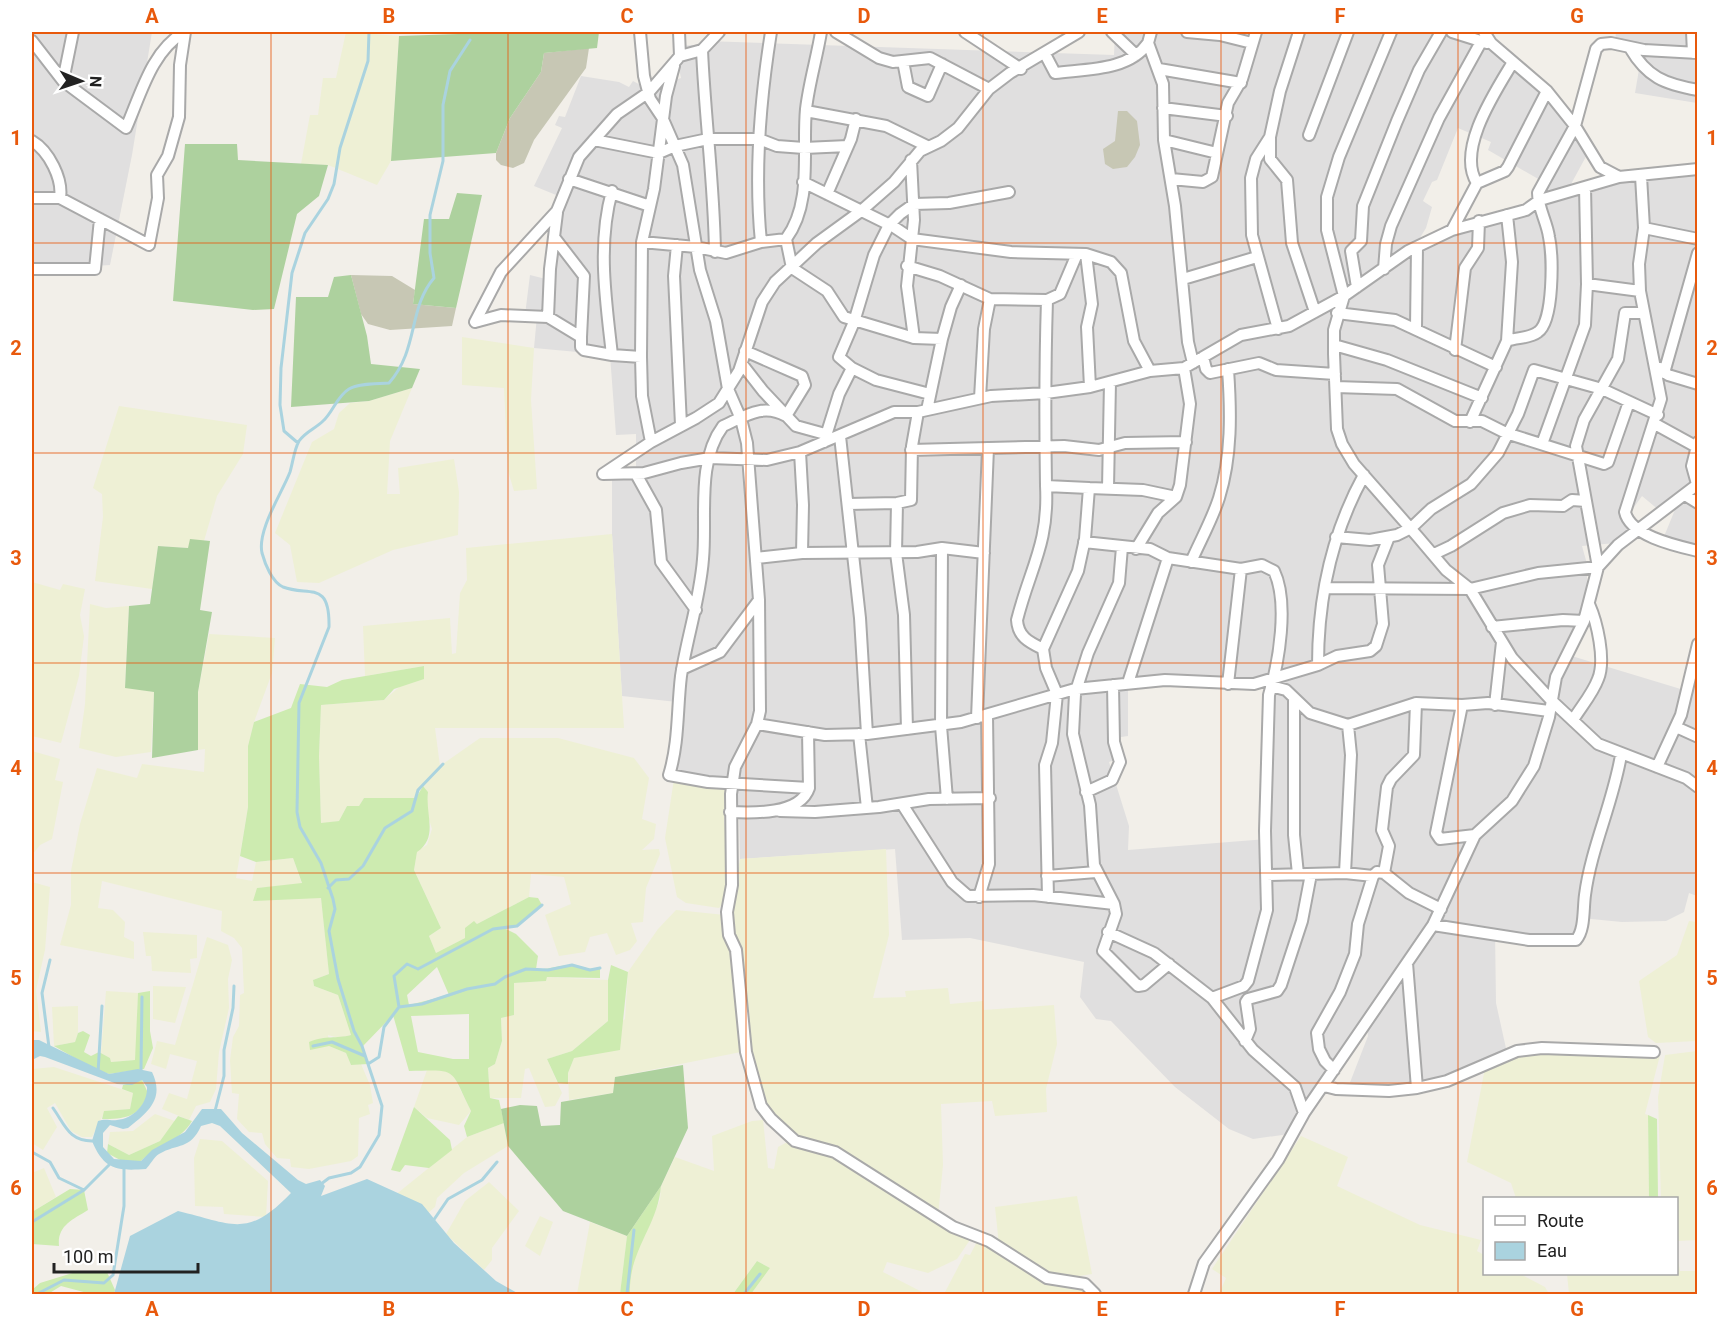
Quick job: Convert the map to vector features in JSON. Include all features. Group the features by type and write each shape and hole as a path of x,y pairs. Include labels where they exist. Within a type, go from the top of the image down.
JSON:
{"street":[{"path":"63,81 73,32"},
{"path":"32,44 63,81 126,128 155,62 167,44 184,32"},
{"path":"32,198 60,198 150,245 158,198 157,175 168,156 179,117 180,64 184,32"},
{"path":"640,32 649,92 682,165 691,202 696,247 716,321 728,389 741,419 747,458 759,600 761,684 757,724 735,767 732,783 730,812 732,885 727,923 736,950 746,1052 759,1100 766,1114 795,1141 835,1152 953,1227 989,1240 1047,1278 1085,1284 1095,1294"},
{"path":"651,442 642,396 642,242 659,153 662,117 677,58 679,32"},
{"path":"548,317 557,211 577,161 617,114 649,92 677,58 702,50 719,32"},
{"path":"761,242 757,199 759,139 771,32"},
{"path":"821,32 806,111 799,215 786,239 792,268 827,291 844,317 854,322 914,338 942,339"},
{"path":"836,32 879,58 903,61 923,57 942,64 989,89"},
{"path":"965,32 1021,69"},
{"path":"1079,32 989,89 958,128 941,141 927,146 911,160 894,182 861,211 817,243 775,282 762,302 742,364 728,389 712,409 651,442 603,474 636,474 710,458 761,460 800,452 824,438 840,436 890,413 922,411 980,398 1090,387 1193,362 1241,335 1278,329 1315,312 1344,297 1417,247 1452,230 1526,210 1538,202 1619,177 1698,169"},
{"path":"1112,32 1136,55"},
{"path":"1187,32 1220,35 1252,43"},
{"path":"1171,179 1207,181 1212,177 1231,96 1241,83 1256,32"},
{"path":"1299,32 1280,91 1270,137 1270,159 1287,180 1292,243 1315,312"},
{"path":"1309,135 1348,32"},
{"path":"1391,32 1339,157 1327,197 1327,230 1344,297 1337,313 1334,345 1337,429 1342,444 1364,475 1446,570 1470,589 1502,642 1550,706 1573,720 1598,744 1621,755 1686,778 1698,787"},
{"path":"1358,287 1351,251 1361,241 1363,206 1408,93 1441,32"},
{"path":"1452,32 1485,39 1513,62 1546,92 1575,126 1600,167 1619,177"},
{"path":"1507,341 1530,336 1543,326 1550,294 1551,253 1547,228 1538,202 1540,186 1575,126 1596,49 1601,44 1611,43 1630,48 1695,53 1692,32"},
{"path":"1045,54 1055,73 1118,64 1136,55 1149,37"},
{"path":"1136,549 1161,509 1176,497 1190,404 1193,362 1188,342 1183,279 1164,140 1163,84 1149,37"},
{"path":"1384,269 1386,244 1391,226 1439,118 1485,39"},
{"path":"1630,48 1639,63 1651,75 1678,86 1698,90"},
{"path":"702,50 715,202 715,252"},
{"path":"903,61 908,87 928,96 942,64"},
{"path":"1477,183 1471,173 1472,144 1513,62"},
{"path":"1159,69 1241,83"},
{"path":"1452,230 1477,183 1505,171 1546,92"},
{"path":"1163,108 1227,116"},
{"path":"806,111 856,118 886,126 927,146"},
{"path":"827,194 848,146 856,118"},
{"path":"1270,137 1256,159 1251,178 1252,235 1278,329"},
{"path":"594,140 659,153 675,146 708,139 759,139 777,146 804,148 848,146"},
{"path":"1164,140 1217,153"},
{"path":"32,141 40,146 60,182 60,198"},
{"path":"911,160 914,204 912,239 907,266 908,297 914,338"},
{"path":"1641,176 1644,228 1639,264 1640,291 1661,399 1625,512 1626,518 1660,542 1698,551"},
{"path":"569,179 612,191 650,206"},
{"path":"803,182 912,239 1011,252 1082,254 1111,262 1119,269 1134,341 1150,371"},
{"path":"1542,444 1568,378 1585,325 1587,284 1585,187"},
{"path":"612,191 604,228 605,279 612,355"},
{"path":"930,394 876,380 852,368 839,358 854,322 874,255 889,225 914,204 942,204 1009,192"},
{"path":"557,211 501,272 475,322 501,315 548,317 581,337"},
{"path":"1470,422 1507,341 1512,262 1507,215"},
{"path":"32,269 95,269 100,219"},
{"path":"1455,350 1465,268 1478,248 1479,222"},
{"path":"1644,228 1698,239"},
{"path":"554,237 584,276 582,349 612,355 641,357"},
{"path":"642,242 696,247 726,253 761,242 786,239"},
{"path":"677,245 675,283 681,425"},
{"path":"1416,328 1417,247"},
{"path":"907,266 961,285 990,299 1047,300 1060,294 1082,254"},
{"path":"1082,254 1092,304 1087,327 1090,387"},
{"path":"1664,373 1698,254"},
{"path":"1183,279 1257,257"},
{"path":"1587,284 1640,291"},
{"path":"848,504 909,502 913,497 911,450 922,411 930,394 951,307 961,285"},
{"path":"980,398 984,329 990,299"},
{"path":"1042,649 1026,641 1017,629 1017,620 1045,530 1048,510 1044,363 1047,300"},
{"path":"1337,313 1385,317 1416,328 1455,350 1496,368"},
{"path":"1194,1294 1204,1263 1278,1160 1304,1113 1432,925 1476,835 1512,801 1524,785 1540,747 1556,677 1584,621 1598,567 1576,446 1578,436 1618,359 1625,313 1644,313"},
{"path":"1334,345 1387,360 1482,398"},
{"path":"745,351 802,376 805,385 786,416"},
{"path":"1193,362 1207,372 1259,363 1276,370 1335,374"},
{"path":"742,364 786,416 800,428 824,438"},
{"path":"1655,364 1664,373 1698,384"},
{"path":"824,438 852,368"},
{"path":"1191,562 1219,499 1226,471 1231,426 1228,369"},
{"path":"1325,588 1470,589 1538,573 1598,567 1618,545 1697,484 1692,471 1696,444 1629,402 1602,389 1534,370 1518,414 1498,453 1471,484 1431,509 1411,528 1389,537 1370,540 1336,537"},
{"path":"1108,488 1110,382"},
{"path":"1336,387 1397,389 1455,421 1482,421 1506,434 1578,457 1608,462 1629,402"},
{"path":"786,416 764,409 720,429 710,458 705,480 704,556 696,610 682,669 674,757 669,775 732,783 809,788"},
{"path":"840,436 851,554 860,618 867,808"},
{"path":"911,450 1045,447 1110,449 1116,444 1125,443 1185,442"},
{"path":"979,897 989,864 990,798 982,716 988,448"},
{"path":"800,452 803,505 802,553"},
{"path":"636,474 656,510 661,562 696,610"},
{"path":"1318,665 1325,588 1336,537 1364,475"},
{"path":"1046,486 1143,490 1176,497"},
{"path":"1048,897 1045,765 1053,737 1057,694 1046,668 1042,649 1078,571 1084,543 1089,488"},
{"path":"1685,495 1698,503"},
{"path":"1434,554 1451,546 1503,513 1530,505 1563,506 1572,500 1586,501"},
{"path":"897,503 896,553 904,615 907,729"},
{"path":"757,724 837,736 863,734 940,726 1075,689 1165,680 1228,684 1273,681 1337,656 1370,651 1376,646 1383,624 1378,587 1378,565 1389,537"},
{"path":"1084,543 1150,549 1168,558 1241,569 1262,565 1274,571 1279,582 1281,613 1273,681 1269,695 1265,831 1268,875 1267,910 1248,981 1244,986 1212,998"},
{"path":"1122,547 1119,583 1075,689 1073,734 1092,817 1096,872 1114,904 1116,914 1103,951 1138,986 1144,985 1168,964"},
{"path":"756,558 802,553 896,553 942,548 984,553"},
{"path":"942,548 940,726 947,799"},
{"path":"1128,683 1168,558"},
{"path":"1228,684 1241,569"},
{"path":"682,669 720,652 759,600"},
{"path":"1573,720 1598,681 1600,672 1599,633 1589,604"},
{"path":"1492,627 1563,620 1584,621"},
{"path":"1495,705 1502,642"},
{"path":"1657,767 1693,683 1698,644"},
{"path":"1273,681 1310,713 1348,725 1416,703 1550,706"},
{"path":"1086,792 1112,780 1120,762 1114,742 1113,685"},
{"path":"1294,700 1294,824 1298,874"},
{"path":"1334,1070 1325,1062 1318,1049 1317,1033 1340,992 1355,954 1358,924 1389,846 1382,830 1388,787 1395,774 1414,754 1416,703"},
{"path":"1462,705 1436,833 1440,839 1476,835"},
{"path":"1345,873 1351,755 1348,725"},
{"path":"1676,727 1698,737"},
{"path":"780,811 804,797 809,788 808,732"},
{"path":"1432,925 1529,940 1576,940 1580,930 1591,868 1616,786 1621,755"},
{"path":"730,812 816,812 947,799 990,798"},
{"path":"902,804 952,882 968,896 1048,897 1114,904"},
{"path":"1047,876 1096,872"},
{"path":"1245,1041 1250,1029 1246,1002 1248,999 1277,991 1281,985 1302,921 1311,874"},
{"path":"1268,875 1378,874 1441,909"},
{"path":"1108,932 1154,953 1212,998 1245,1041 1295,1087 1304,1113"},
{"path":"1407,963 1417,1088"},
{"path":"1324,1086 1336,1089 1389,1091 1417,1088 1447,1081 1511,1054 1528,1050 1654,1052"}],"shaded area":[{"path":"32,32 152,32 132,155 110,265 32,270"},
{"path":"346,32 399,36 391,161 377,185 328,165 301,164 310,115 318,115 323,78 336,78"},
{"path":"1115,32 1465,32 1479,37 1542,88 1589,151 1570,186 1697,169 1695,246 1698,247 1697,548 1663,539 1681,495 1660,511 1642,496 1627,517 1634,530 1616,543 1582,546 1587,564 1587,603 1565,654 1684,690 1697,638 1697,896 1689,893 1684,912 1666,921 1622,922 1581,918 1576,936 1536,939 1495,931 1496,1003 1507,1053 1448,1078 1418,1085 1391,1084 1360,1089 1349,1085 1368,1036 1366,1019 1289,1134 1253,1139 1229,1129 1175,1087 1111,1021 1096,1019 1080,997 1084,962 970,938 902,940 895,849 740,859 739,813 729,813 731,784 668,774 677,702 622,696 612,534 612,474 636,473 636,434 616,435 610,355 534,348 537,316 525,315 530,275 550,280 561,197 534,186 562,128 555,125 559,116 565,117 581,76 619,82 629,87 633,81 648,89 681,78 674,46 695,45 706,41 1114,55","holes":["1458,128 1491,142 1488,150 1540,180 1541,196 1508,213 1418,241 1426,228 1432,207 1423,201 1432,182 1437,180","1128,683 1254,684 1267,688 1267,839 1128,850 1129,826 1109,762 1118,759 1114,738 1128,736"]},
{"path":"1616,32 1697,32 1697,103 1635,93 1643,46 1615,41"},
{"path":"589,48 586,68 534,140 524,163 513,168 501,165 496,160 496,153 510,118 541,72 544,53"},
{"path":"1118,111 1127,111 1137,121 1140,145 1135,157 1127,167 1113,169 1105,164 1103,149 1115,141"},
{"path":"351,275 392,276 415,290 413,304 456,308 452,326 390,330 368,324 361,314"},
{"path":"462,337 534,348 531,400 537,489 514,491 508,471 504,388 462,385"},
{"path":"412,388 390,441 387,494 400,494 398,468 454,459 459,492 458,535 393,550 319,583 297,582 290,545 275,533 312,442 334,429 339,413 350,403 369,401"},
{"path":"119,406 247,425 243,454 217,496 204,541 190,540 189,548 158,546 152,589 95,581 103,517 102,494 93,488"},
{"path":"612,534 624,728 435,728 440,766 480,738 558,738 634,758 649,778 642,819 656,824 654,839 642,850 659,849 660,854 646,888 643,922 631,923 637,941 630,950 616,955 607,933 590,937 585,952 559,956 545,915 571,904 564,877 531,874 529,897 477,924 475,922 465,938 436,953 429,936 441,928 414,870 417,851 427,845 432,829 426,809 428,792 422,786 416,798 364,798 359,806 347,806 339,821 321,824 319,756 321,705 384,700 424,666 365,676 363,626 450,618 452,654 456,653 460,593 467,580 466,548"},
{"path":"32,582 60,590 63,584 85,589 80,615 84,636 79,676 61,743 32,736"},
{"path":"90,604 106,608 129,606 125,687 154,692 151,752 116,757 79,748 85,704"},
{"path":"209,634 275,638 272,673 248,746 248,807 236,878 252,881 256,862 293,858 302,884 257,888 321,897 329,974 313,980 314,986 338,995 351,1035 339,1038 328,1035 329,1046 346,1053 351,1065 361,1064 370,1085 373,1103 368,1105 370,1114 359,1118 358,1156 351,1161 309,1169 291,1167 290,1159 277,1158 265,1144 262,1133 249,1132 237,1119 239,1094 232,1093 230,1060 233,1037 239,1026 240,995 244,993 242,948 234,938 221,931 222,911 102,881 98,908 113,910 125,922 124,937 134,942 134,959 60,945 71,905 71,871 80,824 97,768 137,778 142,764 204,772 205,749 198,750 198,692"},
{"path":"32,751 60,759 55,780 63,782 52,839 40,845 32,855"},
{"path":"674,779 726,789 724,822 728,846 727,890 719,908 686,903 677,897 665,838"},
{"path":"886,849 889,935 873,998 906,997 905,991 948,988 950,1004 983,1001 984,1010 1054,1005 1057,1044 1046,1089 1047,1112 995,1116 992,1101 941,1104 943,1165 938,1216 974,1234 957,1259 928,1273 887,1262 883,1272 926,1294 751,1294 770,1268 757,1261 733,1294 630,1294 629,1272 660,1200 661,1186 675,1157 714,1171 712,1136 752,1121 763,1120 768,1168 774,1169 778,1147 793,1139 774,1116 764,1097 749,1048 731,912 740,859"},
{"path":"32,882 50,887 45,950 36,990 41,1032 32,1031 32,951 34,950"},
{"path":"676,910 725,915 731,949 741,1052 615,1077 613,1093 569,1100 568,1073 574,1058 625,1019 628,972 658,929"},
{"path":"1689,921 1697,922 1697,1041 1656,1043 1648,1037 1639,981 1677,955"},
{"path":"143,932 197,935 197,958 190,959 191,973 152,971 151,956 146,956"},
{"path":"207,937 228,945 232,960 228,979 229,1008 219,1052 216,1089 210,1102 196,1106 189,1120 162,1109 169,1093 187,1099 197,1061 170,1054 166,1069 151,1064 157,1041 175,1045"},
{"path":"547,977 608,980 608,1021 572,1051 547,1059 562,1093 555,1106 545,1107 529,1068 525,1069 521,1098 490,1098 488,1068 495,1064 502,1041 501,1018 514,1015 513,983 546,981"},
{"path":"153,986 186,987 175,1023 153,1019"},
{"path":"106,991 138,993 136,1060 111,1062 110,1058 101,1053"},
{"path":"78,1006 78,1033 75,1042 54,1046 52,1007"},
{"path":"1697,1051 1697,1240 1678,1241 1678,1197 1661,1197 1658,1097 1665,1055"},
{"path":"1540,1052 1660,1055 1645,1114 1648,1115 1649,1197 1516,1197 1511,1183 1467,1162 1485,1068 1520,1054"},
{"path":"54,1067 133,1093 130,1109 105,1111 92,1137 82,1137 71,1131 55,1103 47,1108 57,1127 43,1150 32,1143 32,1069"},
{"path":"427,1070 446,1070 452,1073 471,1111 459,1125 427,1118 414,1107"},
{"path":"155,1114 175,1121 160,1141 129,1155 108,1144 110,1132 133,1131"},
{"path":"504,1123 508,1146 464,1173 437,1198 435,1207 393,1244 373,1213 467,1137"},
{"path":"1301,1136 1348,1157 1337,1186 1420,1225 1481,1240 1477,1251 1483,1254 1483,1275 1522,1275 1545,1287 1549,1294 1219,1294 1226,1278 1212,1269"},
{"path":"200,1139 222,1141 268,1181 266,1217 224,1214 223,1207 195,1206 194,1158"},
{"path":"44,1168 56,1197 32,1212 32,1173"},
{"path":"489,1182 519,1211 492,1248 492,1260 484,1270 446,1234 465,1201"},
{"path":"1077,1196 1092,1274 1066,1278 1094,1294 944,1294 965,1254 970,1255 980,1236 999,1245 995,1207"},
{"path":"540,1216 553,1222 540,1256 525,1246"},
{"path":"590,1222 627,1236 620,1294 577,1294"},
{"path":"1678,1260 1680,1271 1697,1271 1697,1294 1569,1294 1567,1275 1678,1275"}],"green space":[{"path":"599,32 597,48 544,53 541,72 510,118 496,153 391,161 399,36"},
{"path":"185,144 237,144 238,160 328,165 319,196 297,214 274,309 253,310 173,301"},
{"path":"457,193 482,195 456,308 413,304 424,219 449,219"},
{"path":"351,275 367,336 371,364 420,369 412,388 369,401 291,407 296,297 328,297 334,277"},
{"path":"190,539 210,541 200,610 212,612 198,692 198,750 152,758 154,692 125,688 129,606 150,604 158,546 188,548"},
{"path":"424,666 424,679 394,689 384,700 321,705 319,756 321,823 339,821 347,806 359,806 364,798 416,798 423,786 428,792 430,825 428,840 417,852 414,870 441,928 429,936 436,953 465,938 465,928 474,921 477,924 529,897 538,898 542,905 517,926 506,929 516,934 538,956 536,969 571,965 592,969 600,968 600,978 547,977 546,981 514,983 514,1015 501,1018 502,1041 495,1064 488,1068 490,1098 499,1100 504,1123 467,1137 464,1126 471,1111 455,1079 445,1072 409,1071 393,1015 363,1046 368,1064 351,1065 346,1053 329,1046 310,1050 309,1042 351,1035 338,995 314,986 313,980 329,974 321,898 253,901 257,888 302,883 293,858 256,862 240,856 248,807 248,746 254,722 291,708 300,684 327,687 342,680","holes":["437,967 449,995 409,1005 407,995","469,1014 469,1059 453,1059 418,1052 411,1016"]},
{"path":"611,965 628,972 620,1050 574,1058 568,1073 568,1084 558,1083 547,1059 572,1051 608,1021 608,980"},
{"path":"150,991 150,1031 153,1048 144,1069 109,1074 92,1068 54,1046 75,1042 78,1033 83,1031 90,1035 84,1052 91,1056 99,1052 110,1058 111,1062 135,1060 138,993"},
{"path":"683,1065 688,1128 661,1186 627,1236 563,1211 508,1146 501,1109 520,1105 537,1106 541,1126 560,1125 561,1102 613,1093 615,1077"},
{"path":"142,1080 148,1093 141,1108 124,1117 102,1119 104,1111 130,1109 133,1093 122,1089 123,1085"},
{"path":"414,1107 450,1140 452,1150 429,1168 405,1165 400,1172 391,1170"},
{"path":"1648,1115 1657,1119 1658,1197 1649,1197"},
{"path":"178,1116 192,1121 175,1139 141,1161 122,1161 107,1153 108,1144 129,1155 160,1141"},
{"path":"661,1186 655,1214 638,1251 630,1294 620,1294 627,1236"},
{"path":"70,1189 84,1190 88,1210 63,1228 60,1233 59,1246 32,1244 32,1212"},
{"path":"757,1261 770,1268 751,1294 733,1294"},
{"path":"79,1271 107,1272 115,1290 114,1294 91,1294 61,1286 48,1294 32,1294 32,1290 40,1283"}],"water":[{"path":"32,1040 39,1040 109,1074 138,1069 152,1072 157,1090 148,1110 128,1128 123,1129 110,1125 103,1133 103,1147 114,1159 141,1161 152,1150 185,1132 202,1109 221,1109 242,1133 298,1180 306,1184 320,1180 325,1186 321,1196 367,1179 422,1204 454,1243 496,1281 519,1294 114,1294 130,1236 178,1211 226,1223 250,1222 276,1208 291,1193 220,1126 212,1123 201,1126 188,1143 159,1154 146,1169 127,1170 113,1167 101,1158 92,1141 98,1121 129,1117 139,1109 145,1099 147,1087 142,1080 132,1085 117,1084 45,1057 40,1056 32,1060"}],"waterway":[{"path":"298,443 284,431 280,405 281,368 292,273 305,233 328,199 334,184 340,148 368,61 369,32"},
{"path":"321,1184 329,1178 351,1173 360,1167 379,1135 382,1106 362,1046 354,1031 338,979 329,931 335,909 333,899 321,863 300,827 297,812 299,703 329,627 326,602 316,593 292,590 279,585 265,562 261,544 271,512 290,472 299,441 323,421 349,389 363,385 389,383 405,356 420,302 434,278 430,253 430,215 443,161 443,105 450,71 470,40"},
{"path":"328,888 336,880 349,879 363,866 385,828 412,811 418,790 443,764"},
{"path":"399,1007 394,976 407,964 418,969 493,929 517,926 542,905"},
{"path":"49,1047 42,993 50,960"},
{"path":"368,1064 379,1057 384,1027 399,1007 422,1004 467,989 495,984 505,977 526,969 548,970 572,965 590,970 600,968"},
{"path":"215,1111 224,1076 224,1050 233,1008 234,986"},
{"path":"141,1070 142,997"},
{"path":"98,1073 102,1006"},
{"path":"313,1046 332,1042 365,1056"},
{"path":"53,1108 73,1135 79,1139 94,1141"},
{"path":"32,1152 50,1162 59,1178 84,1190"},
{"path":"433,1221 448,1199 482,1180 497,1162"},
{"path":"32,1222 84,1190 109,1165"},
{"path":"37,1294 64,1280 104,1283 113,1275 124,1206 124,1166"},
{"path":"627,1294 634,1230"},
{"path":"744,1294 760,1274"}]}
